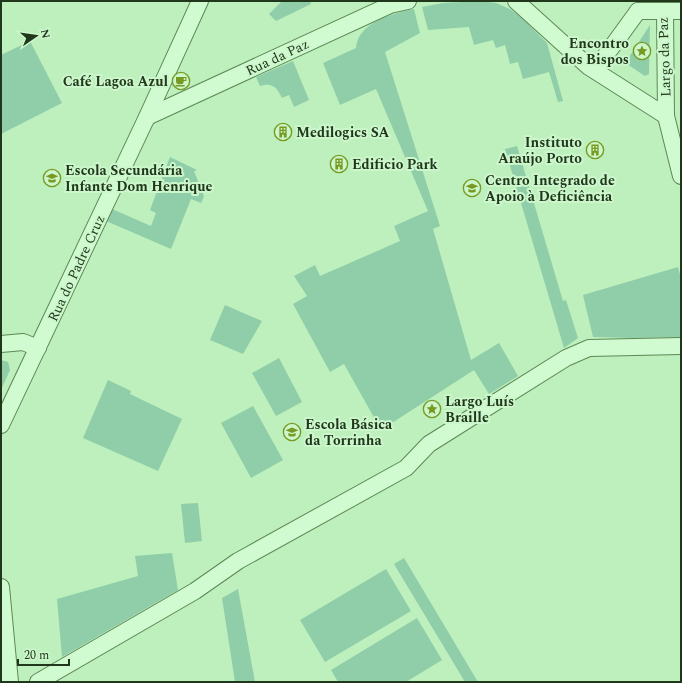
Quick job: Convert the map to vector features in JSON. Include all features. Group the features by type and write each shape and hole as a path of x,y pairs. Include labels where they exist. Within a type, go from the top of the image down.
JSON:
{"street":[{"name":"Rua do Padre Cruz","path":"1,425 147,117 200,1"},
{"name":"Rua da Paz","path":"147,117 389,3 408,1"},
{"path":"516,1 589,67 595,70"},
{"name":"Largo da Paz","path":"634,6 665,11 666,116 595,70 634,6"},
{"path":"665,11 681,11"},
{"path":"666,116 681,176"},
{"path":"1,344 23,342 38,348"},
{"path":"38,682 194,590 238,561 406,468 429,444 566,358 589,348 681,346"},
{"path":"1,587 10,682"}],"green space":[{"path":"282,1 310,1 311,4 276,21 269,14"},
{"path":"481,1 496,3 510,9 522,18 547,43 563,101 558,102 549,72 523,79 518,62 510,64 505,45 496,48 493,40 474,45 469,27 428,30 422,7 443,3"},
{"path":"414,9 420,33 385,52 440,226 433,229 471,360 499,343 518,376 489,394 474,370 381,430 344,364 330,372 293,304 307,296 294,276 315,265 320,276 400,241 394,226 428,211 376,89 340,105 323,63 356,48 358,39 369,26 387,17"},
{"path":"650,25 649,74 645,76 627,64 627,60"},
{"path":"30,41 62,103 1,134 1,55"},
{"path":"293,61 309,100 294,107 289,95 282,98 274,86 260,86 256,77"},
{"path":"517,146 563,301 566,300 578,338 564,348 505,149"},
{"path":"170,157 197,170 194,171 204,196 201,203 191,199 171,249 106,221 112,209 151,226 156,213 150,210"},
{"path":"678,267 681,278 681,337 593,337 583,295"},
{"path":"225,305 262,321 243,354 210,340"},
{"path":"279,358 302,402 276,416 252,373"},
{"path":"1,360 8,362 10,370 1,390"},
{"path":"108,380 131,391 130,394 182,419 158,471 83,438"},
{"path":"253,406 283,460 251,478 221,423"},
{"path":"198,503 202,541 185,543 181,504"},
{"path":"172,553 178,590 62,657 57,599 138,576 135,556"},
{"path":"404,558 478,682 465,682 394,564"},
{"path":"386,569 411,611 325,662 300,620"},
{"path":"238,589 255,682 235,682 222,598"},
{"path":"417,618 442,660 406,682 338,682 331,670"}],"place":[{"name":"Encontro dos Bispos","path":"642,51"},
{"name":"Café Lagoa Azul","path":"181,81"},
{"name":"Medilogics SA","path":"283,132"},
{"name":"Instituto Araújo Porto","path":"595,150"},
{"name":"Edificio Park","path":"339,164"},
{"name":"Escola Secundária Infante Dom Henrique","path":"52,178"},
{"name":"Centro Integrado de Apoio à Deficiência","path":"472,188"},
{"name":"Largo Luís Braille","path":"432,409"},
{"name":"Escola Básica da Torrinha","path":"292,432"}]}
